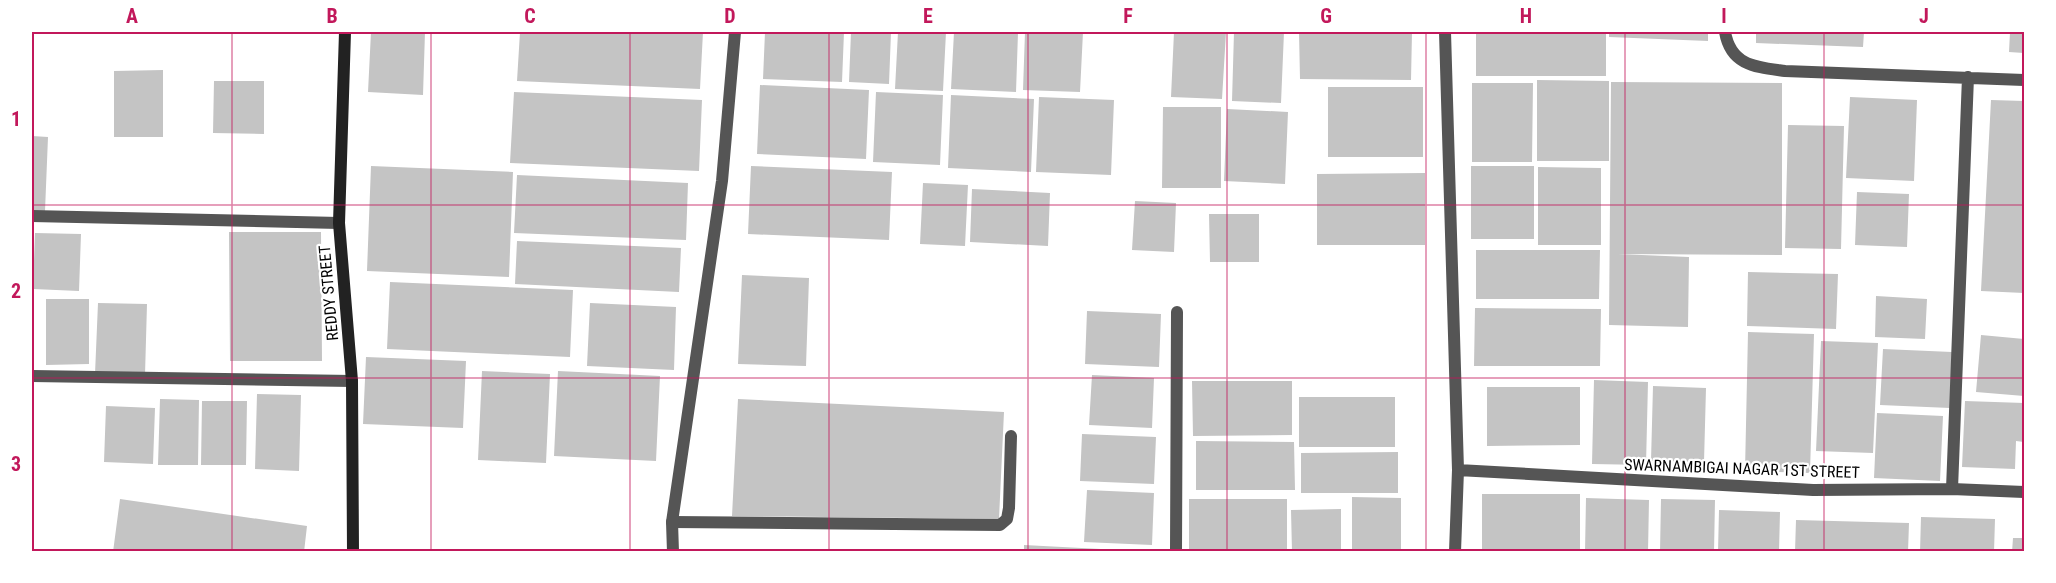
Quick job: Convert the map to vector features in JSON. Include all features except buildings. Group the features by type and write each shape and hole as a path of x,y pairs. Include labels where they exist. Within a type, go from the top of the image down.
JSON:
{"main road":[{"name":"REDDY STREET","path":"345,32 339,223 352,381 353,552"}],"street":[{"path":"673,552 672,522 722,181 735,32"},
{"path":"1445,32 1458,470 1455,552"},
{"path":"1725,32 1728,44 1740,60 1760,68 1785,71 1968,76 2025,80"},
{"path":"1952,489 1968,76"},
{"path":"32,216 339,223"},
{"path":"1176,552 1178,312"},
{"path":"32,376 352,381"},
{"path":"672,522 1000,525 1007,519 1011,436"},
{"name":"SWARNAMBIGAI NAGAR 1ST STREET","path":"1458,470 1813,490 1952,489 2025,492"}]}
